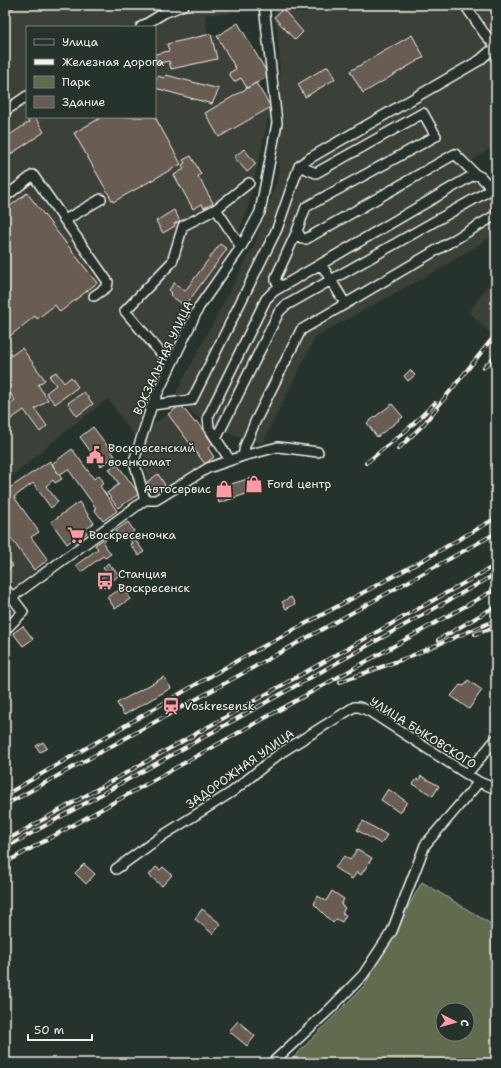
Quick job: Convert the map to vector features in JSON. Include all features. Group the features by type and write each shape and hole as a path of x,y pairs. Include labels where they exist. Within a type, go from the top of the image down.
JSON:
{"street":[{"path":"143,26 164,13 184,5"},
{"name":"ВОКЗАЛЬНАЯ УЛИЦА","path":"145,500 134,461 152,405 199,307 241,247 260,212 277,123 264,5"},
{"path":"465,5 484,33 496,47"},
{"path":"152,405 192,400 277,229 299,166 310,158 480,60 489,52 496,51"},
{"path":"5,111 26,97"},
{"path":"281,287 276,281 276,277 306,207 436,136 423,113 316,173 299,166"},
{"path":"216,439 280,312 285,306 492,189 455,154 306,239 302,239 297,231"},
{"path":"230,460 208,428 208,417 266,299 281,287 475,174"},
{"path":"5,197 33,175 108,282 107,287 94,296"},
{"path":"172,365 125,311 172,262 183,226 216,209 249,183"},
{"path":"65,220 101,199"},
{"path":"216,209 241,247"},
{"path":"243,456 245,446 255,422 301,330 496,215"},
{"path":"321,264 345,303"},
{"path":"12,597 145,500 156,500 208,468 243,456 278,447 318,452"},
{"path":"5,588 24,612 5,630"},
{"name":"УЛИЦА БЫКОВСКОГО","path":"359,707 369,711 479,782 496,789"},
{"name":"ЗАДОРОЖНАЯ УЛИЦА","path":"116,869 162,836 232,792 279,754 348,709 359,707"},
{"path":"466,774 496,739"},
{"path":"272,1063 331,1008 363,975 392,931 426,845 479,782"}],"shaded area":[{"path":"5,5 229,5 229,14 209,14 205,16 208,34 217,36 238,23 269,76 257,83 271,107 248,207 234,246 194,306 160,376 135,437 108,399 63,433 5,483"},
{"path":"274,5 496,5 496,46 482,50 496,65 496,144 471,162 496,189 496,234 438,270 316,336 262,444 247,437 245,440 194,415 176,393 254,245 280,172 278,163 281,125 279,49"},
{"path":"496,274 496,339 469,312"},
{"path":"181,405 194,423 197,422 213,444 208,448 214,457 168,489 165,485 154,492 147,482 143,449 145,438 150,428 157,421"},
{"path":"5,483 9,488 5,491"},
{"path":"5,530 35,572 15,587 5,573"}],"green space":[{"path":"422,882 496,927 496,1063 288,1063 365,985"}],"building":[{"path":"5,5 18,5 5,13"},
{"path":"283,9 303,32 295,40 274,17"},
{"path":"238,23 269,76 247,88 241,78 234,82 229,73 236,69 217,36"},
{"path":"211,34 217,59 171,69 169,61 156,64 156,54 169,51 167,44"},
{"path":"412,35 424,57 363,93 350,71"},
{"path":"328,66 335,79 305,97 298,84"},
{"path":"166,75 219,89 212,104 156,88 156,79 158,76 164,78"},
{"path":"256,83 271,107 219,137 205,113"},
{"path":"26,118 36,118 44,132 11,154 5,145 5,138 29,122"},
{"path":"100,118 156,118 181,164 113,202 74,133"},
{"path":"244,149 256,164 247,172 234,157"},
{"path":"191,156 201,174 198,176 213,203 204,208 202,204 193,209 174,175 184,169 182,165 185,163 183,160"},
{"path":"27,193 97,283 60,312 55,305 37,319 35,316 5,340 5,210"},
{"path":"174,210 180,221 174,224 175,226 163,233 156,221"},
{"path":"220,244 227,249 185,306 170,295 172,293 169,290 174,283 185,291"},
{"path":"22,348 45,380 38,385 48,400 35,409 47,426 40,432 24,410 5,423 5,408 15,400 5,386 5,360"},
{"path":"410,370 415,375 408,381 404,376"},
{"path":"56,372 64,383 71,377 78,387 55,404 46,393 56,385 49,376"},
{"path":"84,392 93,404 77,416 68,403"},
{"path":"392,404 403,417 377,437 367,423"},
{"path":"181,405 195,423 197,422 213,444 208,448 214,457 205,464 168,414"},
{"path":"93,427 115,456 101,466 80,437"},
{"path":"72,449 94,479 99,475 104,483 100,486 117,511 103,521 94,509 96,508 68,469 59,475 52,464"},
{"path":"50,461 62,479 55,483 53,480 46,486 58,502 51,508 33,483 14,497 39,532 31,537 48,560 34,570 5,530 5,491"},
{"path":"117,464 139,494 118,508 107,493 119,484 109,469"},
{"path":"158,474 165,485 154,492 147,482"},
{"path":"254,477 258,490 219,503 215,489"},
{"path":"79,502 94,523 85,530 87,533 75,542 73,539 67,544 51,522"},
{"path":"128,522 134,531 131,534 144,552 139,556 130,544 132,543 127,536 122,540 115,531"},
{"path":"105,538 106,540 103,543 111,554 105,558 103,556 81,572 76,565 98,549 95,545"},
{"path":"7,558 13,566 6,572 5,559"},
{"path":"108,563 119,575 104,588 98,581 107,573 103,568"},
{"path":"125,587 129,594 127,595 130,599 115,609 107,597"},
{"path":"291,597 295,604 286,609 282,602"},
{"path":"23,626 33,639 23,646 13,633"},
{"path":"164,677 171,688 124,715 117,703"},
{"path":"468,680 482,690 469,709 451,696 460,685 464,686"},
{"path":"43,742 47,748 40,752 36,746"},
{"path":"421,776 439,786 433,796 413,784 417,779 419,780"},
{"path":"388,789 407,802 400,813 381,800"},
{"path":"363,821 387,835 381,844 357,830"},
{"path":"357,849 372,858 361,875 357,872 352,879 335,868 344,856 350,860"},
{"path":"84,864 95,874 86,884 75,873"},
{"path":"156,867 160,870 163,867 172,875 162,886 149,875"},
{"path":"332,891 344,899 341,905 345,908 342,913 346,915 342,922 336,919 333,923 314,904 318,896 326,901"},
{"path":"202,909 221,924 213,934 195,919"},
{"path":"238,1021 255,1036 247,1046 229,1031"}],"railway":[{"path":"398,449 423,425 496,334"},
{"path":"484,367 496,356"},
{"path":"366,463 409,428 435,403"},
{"path":"5,795 240,659 416,564 496,518"},
{"path":"5,805 496,533"},
{"path":"5,841 496,565"},
{"path":"5,848 496,574"},
{"path":"5,863 496,589"},
{"path":"438,640 496,606"},
{"path":"340,682 406,658 496,620"},
{"path":"475,634 496,627"}],"place":[{"name":"Воскресенский военкомат","path":"95,455"},
{"name":"Ford центр","path":"254,484"},
{"name":"Автосервис","path":"224,489"},
{"name":"Воскресеночка","path":"76,535"},
{"name":"Станция Воскресенск","path":"105,581"},
{"name":"Voskresensk","path":"171,706"}]}
